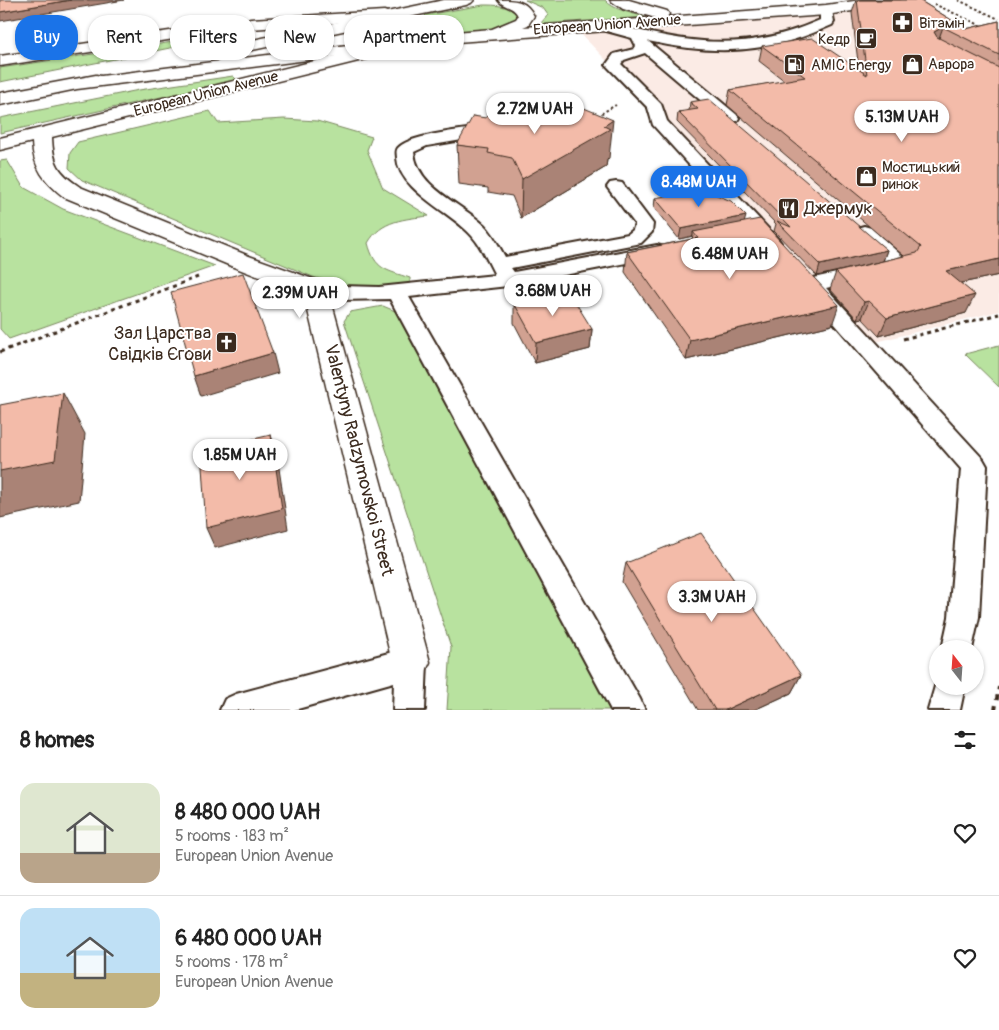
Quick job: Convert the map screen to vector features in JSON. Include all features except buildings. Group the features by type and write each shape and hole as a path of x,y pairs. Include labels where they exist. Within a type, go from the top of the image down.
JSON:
{"main road":[{"name":"European Union Avenue","path":"389,15 466,0"},
{"path":"488,33 511,28 522,22 526,16 524,9 514,2 506,0"},
{"path":"618,0 628,6 655,14 715,18"},
{"name":"European Union Avenue","path":"464,36 715,18 827,16 892,0"},
{"path":"404,15 407,11"},
{"path":"0,61 200,30 252,24 344,18"},
{"name":"European Union Avenue","path":"0,100 344,25"},
{"name":"European Union Avenue","path":"78,84 344,51"},
{"name":"European Union Avenue","path":"0,144 344,59"},
{"path":"42,134 45,166 55,180 72,192 240,261 315,289"},
{"name":"Valentyny Radzymovskoi Street","path":"315,289 411,662"}],"lane":[{"path":"640,41 700,46 719,53 739,56 790,49 819,39 826,32 827,16"},
{"path":"604,26 640,41 742,127"},
{"path":"640,41 639,52 619,57 613,66 656,107 659,122 750,232 798,271 974,466 964,617 959,640"},
{"path":"503,272 478,231 412,174 404,157 406,150 423,142 510,128"},
{"path":"503,272 634,239 642,232 644,224 616,187"},
{"path":"798,271 902,265 834,205"},
{"path":"315,289 340,293 379,294 503,272 672,248"},
{"path":"396,292 629,710"},
{"path":"236,710 411,662 409,710"},
{"path":"944,710 947,695"}],"path":[{"path":"958,0 999,19"},
{"path":"934,4 984,28"},
{"path":"591,120 640,91"},
{"path":"834,205 852,202"},
{"path":"0,352 240,261"},
{"path":"900,340 999,314"},
{"path":"995,710 999,687"}],"shaded area":[{"path":"904,6 999,90 999,311 876,342 580,33 836,15"}],"green space":[{"path":"525,0 605,0 618,9 645,17 540,24 548,15 543,8"},
{"path":"483,5 505,7 517,14 515,22 468,32 464,32 464,15 426,15"},
{"path":"170,42 170,48 160,50 160,44"},
{"path":"88,55 88,60 110,60 0,82 0,68 53,60 78,60 78,56"},
{"path":"233,76 237,80 0,133 0,118 139,90"},
{"path":"210,111 218,123 284,119 317,121 372,137 367,150 383,188 429,216 403,220 387,225 373,235 368,243 378,264 388,271 410,278 410,284 378,288 346,285 313,277 82,180 69,168 70,153 78,142"},
{"path":"7,160 23,187 63,209 215,266 9,339 0,329 0,161"},
{"path":"383,306 395,311 610,710 447,710 451,647 344,321 350,312"},
{"path":"999,345 999,387 965,354"}],"place":[{"name":"Вітамін","path":"903,23"},
{"name":"Кедр","path":"866,39"},
{"name":"Аврора","path":"912,64"},
{"name":"AMIC Energy","path":"795,65"},
{"name":"Мостицький ринок","path":"866,176"},
{"name":"Джермук","path":"788,208"},
{"name":"Зал Царства Свідків Єгови","path":"227,343"}]}
